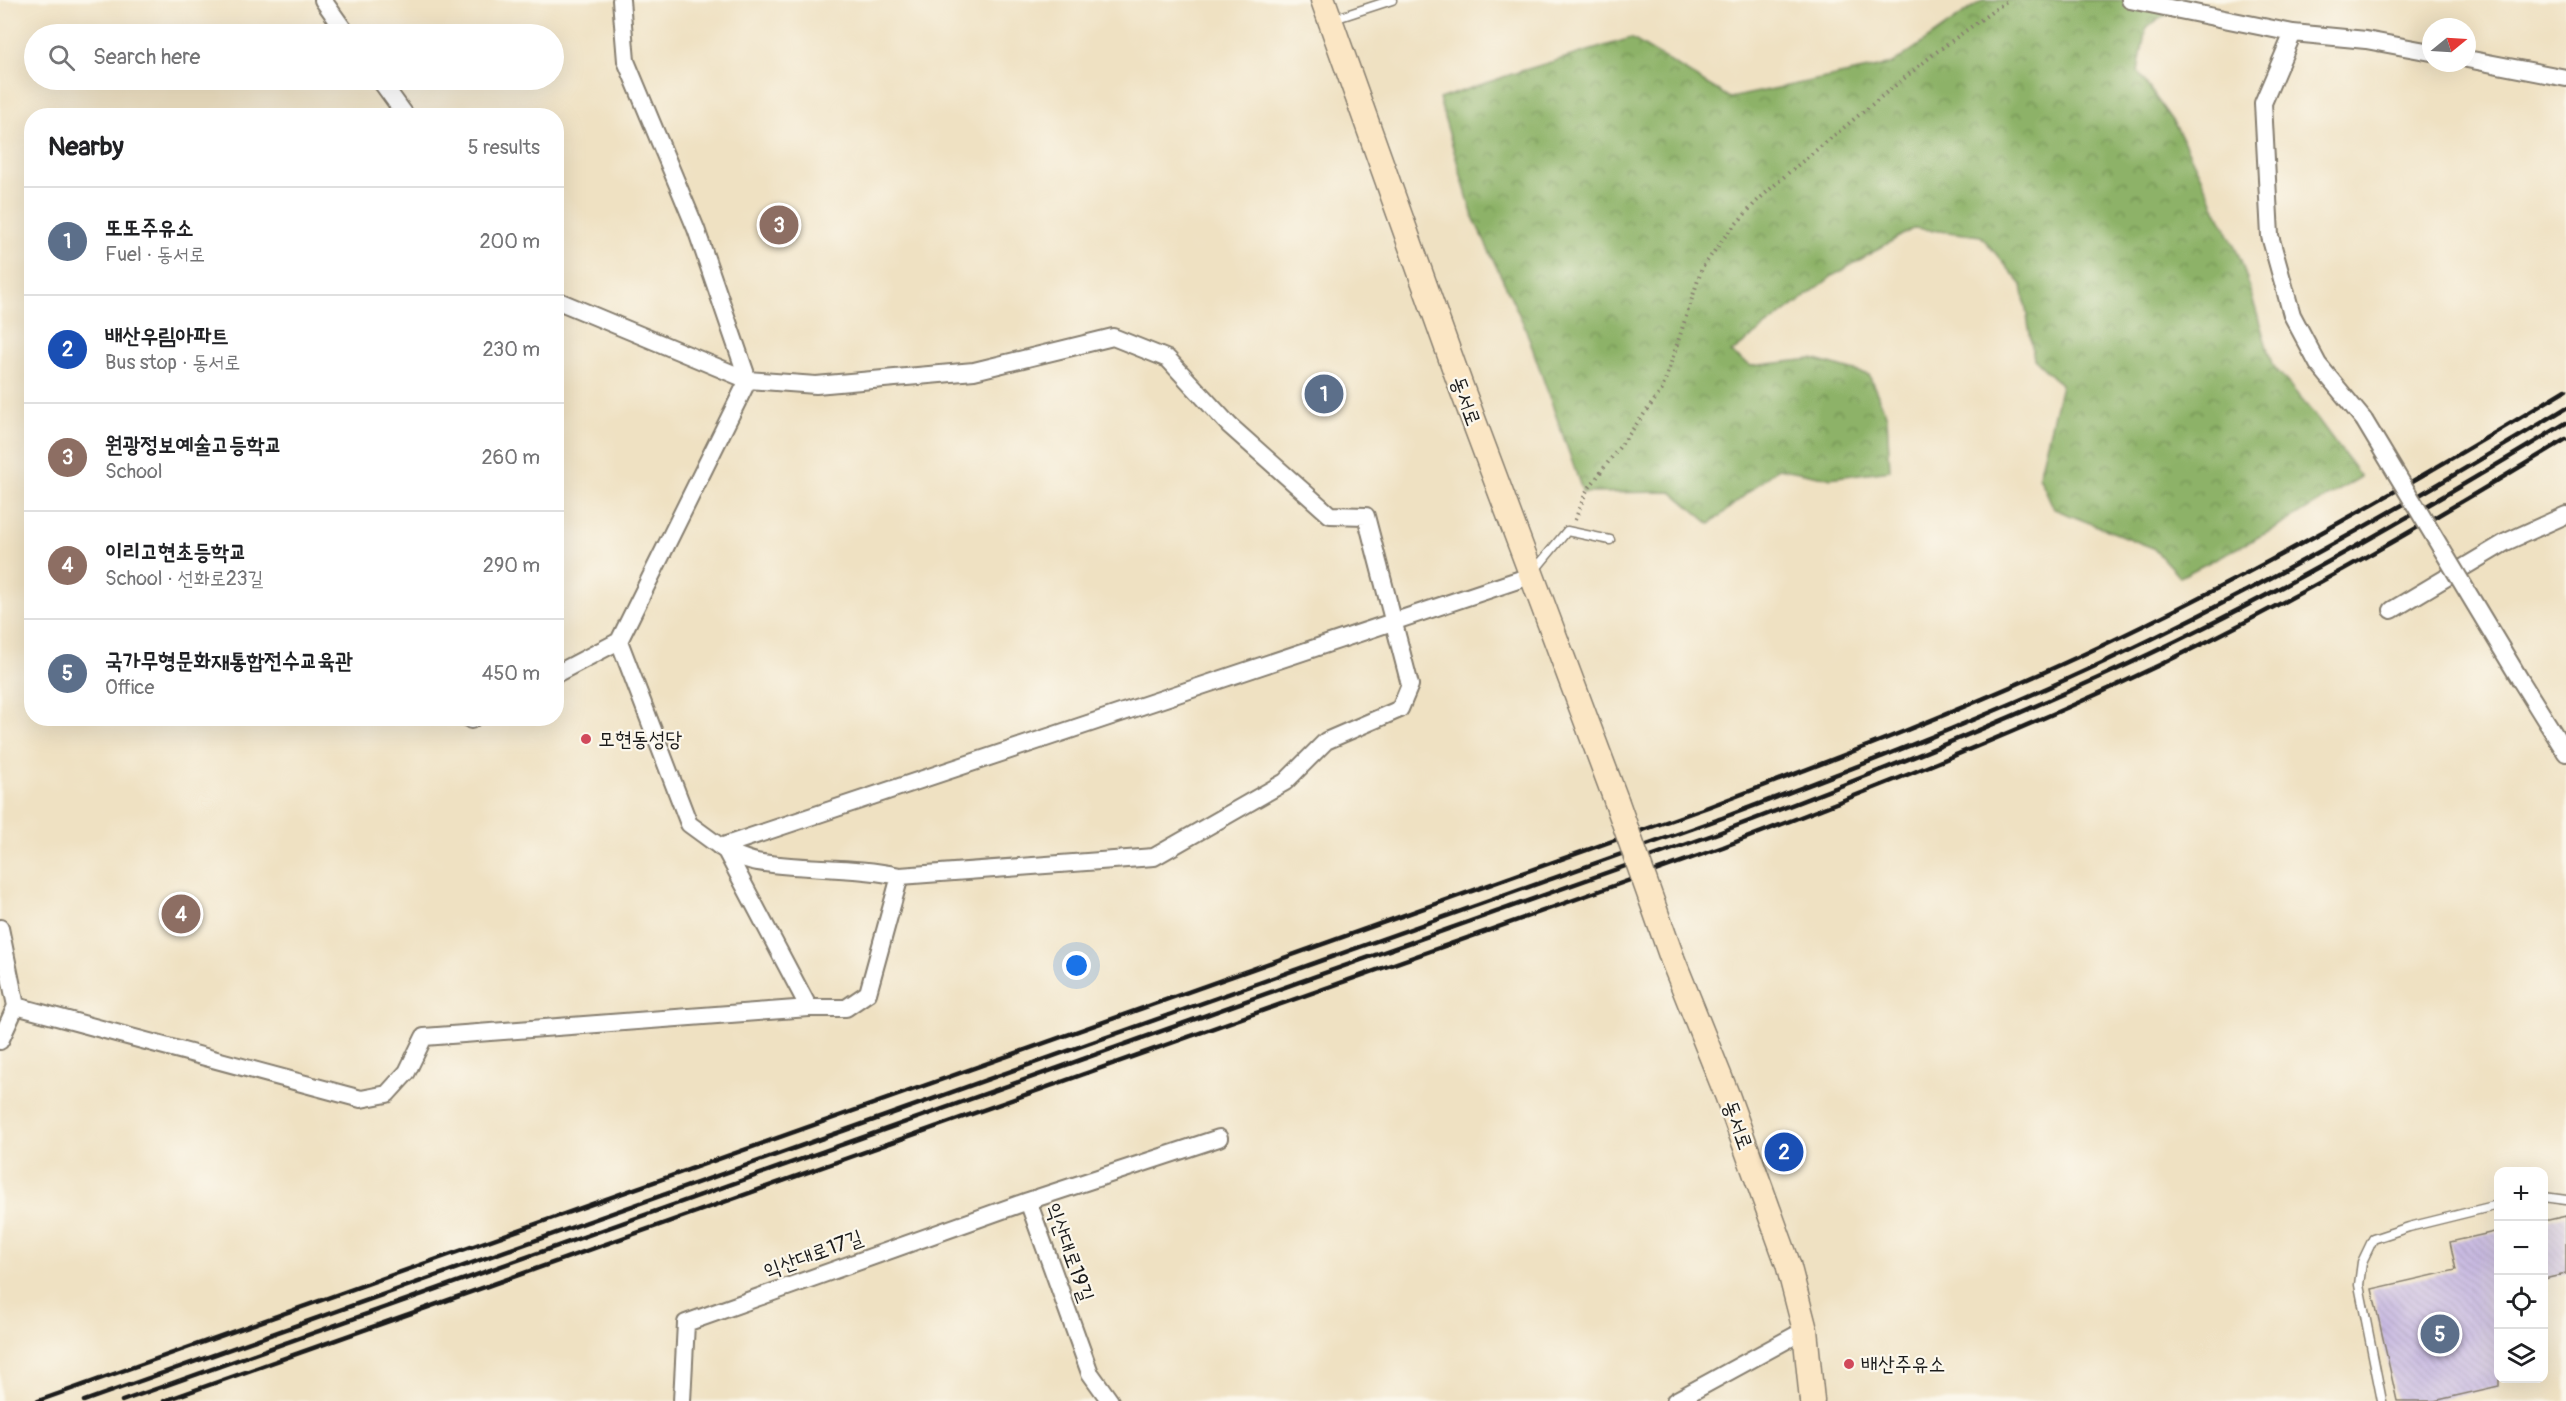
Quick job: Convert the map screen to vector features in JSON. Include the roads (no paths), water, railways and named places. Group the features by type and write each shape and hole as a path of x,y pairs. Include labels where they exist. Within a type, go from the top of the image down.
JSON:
{"street":[{"path":"323,0 340,24"},
{"path":"564,670 619,641 748,380 696,229 626,61 621,0"},
{"path":"2130,0 2293,33 2366,40 2422,50"},
{"name":"동서로","path":"1327,10 1530,576 1616,800 1672,958 1727,1095 1788,1264 1806,1330 1812,1401"},
{"path":"2293,33 2263,103 2270,236 2292,315 2318,364 2364,420 2566,753"},
{"path":"2476,61 2566,78"},
{"path":"387,90 400,108"},
{"path":"564,303 748,380 816,386 974,372 1113,337 1168,359 1229,425 1330,515 1366,516 1410,685 1400,709 1326,741 1285,782 1154,857 900,876 871,870 807,868 754,862 723,849 689,824 619,641"},
{"path":"2392,610 2506,542 2566,515"},
{"path":"723,849 1394,620 1530,576"},
{"path":"723,849 809,1008"},
{"path":"16,1006 362,1099 387,1094 407,1072 424,1037 809,1008 846,1008 868,993 900,876"},
{"path":"0,928 16,1006 0,1041"},
{"name":"익산대로19길","path":"1110,1401 1090,1373 1028,1201 1219,1138"},
{"name":"익산대로17길","path":"682,1401 686,1323 1028,1201"},
{"path":"1676,1401 1806,1330"}],"lane":[{"path":"1327,10 1392,0"},
{"path":"1530,576 1567,531 1610,540"},
{"path":"2548,1198 2566,1200"},
{"path":"2382,1401 2359,1285 2362,1262 2373,1239 2409,1227 2494,1207"}],"railway":[{"path":"38,1401 1708,807 1905,731 2051,669 2219,588 2394,492 2566,390"},
{"path":"84,1401 1714,821 1912,745 2058,683 2224,603 2396,508 2566,408"},
{"path":"122,1401 1718,833 1915,756 2061,695 2226,616 2398,523 2566,423"},
{"path":"164,1401 1723,847 1921,770 2067,708 2231,630 2344,569 2566,439"}],"place":[{"name":"원광정보예술고등학교","path":"779,225"},
{"name":"또또주유소","path":"1324,394"},
{"name":"모현동성당","path":"586,739"},
{"name":"이리고현초등학교","path":"181,914"},
{"name":"배산우림아파트","path":"1784,1152"},
{"name":"국가무형문화재통합전수교육관","path":"2440,1334"},
{"name":"배산주유소","path":"1849,1364"}]}
